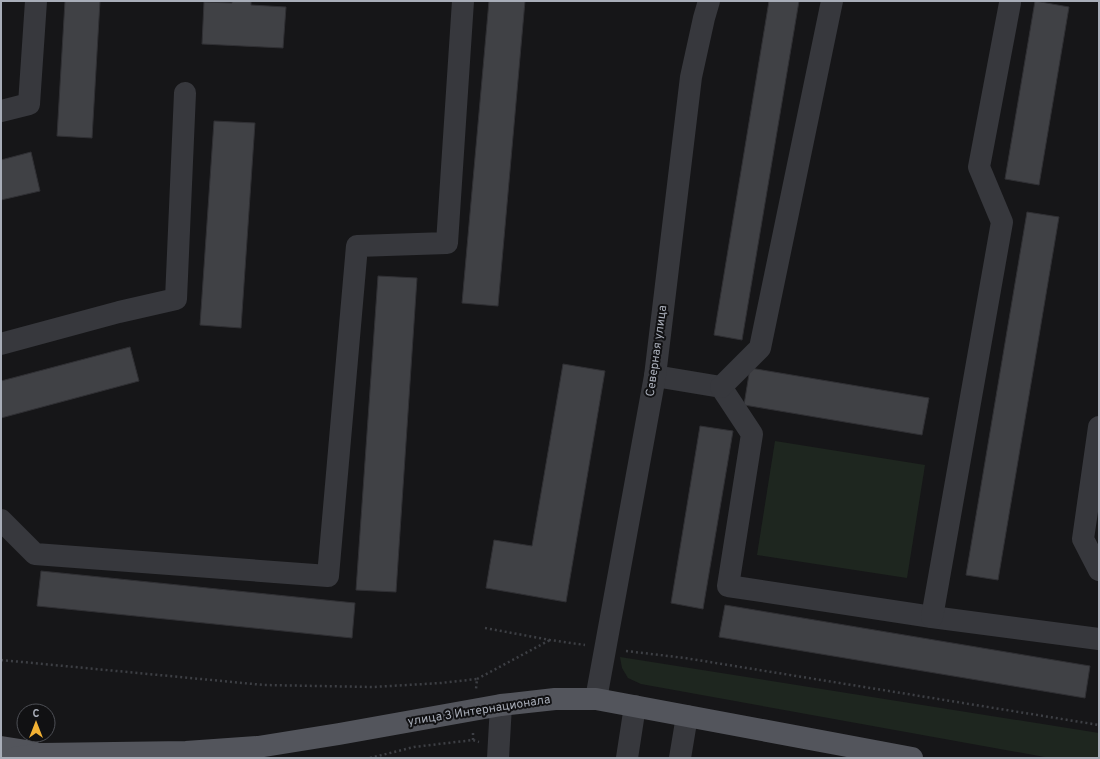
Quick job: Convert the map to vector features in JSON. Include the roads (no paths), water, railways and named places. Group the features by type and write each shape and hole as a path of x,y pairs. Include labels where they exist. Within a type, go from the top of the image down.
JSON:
{"main road":[{"name":"улица 3 Интернационала","path":"15,758 42,754 186,752 258,747 501,705 554,699 596,699 912,758"},
{"name":"улица 3 Интернационала","path":"1,747 42,754"}],"street":[{"path":"1,111 29,104 36,1"},
{"path":"1,520 35,554 328,576 357,246 448,243 463,1"},
{"name":"Северная улица","path":"596,699 655,376 691,77 709,1"},
{"path":"721,387 760,348 832,1"},
{"path":"932,617 1002,222 979,167 1010,2"},
{"path":"1,344 120,312 176,299 185,93"},
{"path":"655,376 721,387 752,434 728,586 932,617 1099,639"},
{"path":"1099,427 1082,538 1099,570"},
{"path":"498,758 501,705"},
{"path":"627,758 635,706"},
{"path":"680,758 686,716"}]}
